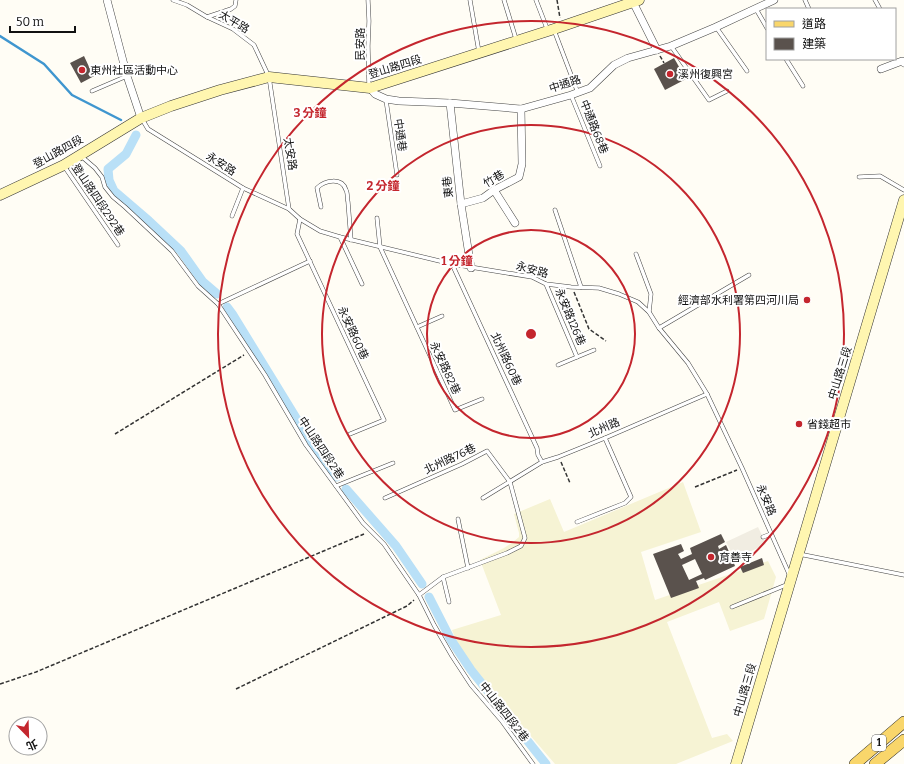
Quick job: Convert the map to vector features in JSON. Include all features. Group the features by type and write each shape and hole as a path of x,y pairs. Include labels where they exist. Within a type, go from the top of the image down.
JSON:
{"main road":[{"name":"1","path":"855,764 904,722"},
{"name":"1","path":"875,764 904,740"}],"street":[{"path":"107,0 127,76 133,122"},
{"name":"中通路","path":"370,88 375,94 386,99 399,101 450,103 521,109 590,88 614,65 628,58 671,46 774,0"},
{"path":"636,1 657,50"},
{"name":"登山路四段","path":"0,195 64,165 133,122 171,106 220,90 269,77 370,88 636,1"},
{"path":"881,69 902,61 904,62"},
{"name":"東巷","path":"450,103 461,204 471,268"},
{"name":"竹巷","path":"461,204 483,198 494,190 519,177 522,164 521,109"},
{"path":"494,190 515,223"},
{"name":"中山路三段","path":"736,764 904,200"}],"lane":[{"name":"太平路","path":"173,0 233,29 254,45 269,77"},
{"path":"207,17 232,9 235,6 236,0"},
{"name":"民安路","path":"368,0 370,88"},
{"path":"470,0 480,53"},
{"path":"504,0 517,41"},
{"name":"中通路68巷","path":"536,0 554,29 574,94 600,166"},
{"path":"756,9 766,26"},
{"path":"716,27 747,71"},
{"path":"671,46 708,100 728,91"},
{"path":"787,60 802,86"},
{"path":"92,91 127,76"},
{"name":"太安路","path":"269,77 289,209"},
{"name":"中通巷","path":"386,99 397,174"},
{"name":"永安路","path":"133,122 243,188 289,209 300,219 320,232 452,264 532,277 546,284 599,288 638,302 649,312 659,328 688,363 707,394 742,468 790,582"},
{"name":"中山路四段2巷","path":"79,155 95,168 102,177 105,187 113,198 125,207 172,251 198,286 218,304 250,352 306,445 363,523 384,544 419,595 434,625 471,685 501,720 533,764"},
{"name":"登山路四段292巷","path":"64,165 118,245"},
{"path":"859,177 880,176 904,190"},
{"path":"321,207 318,188 327,182 336,181 341,183 346,190 351,240"},
{"path":"232,216 243,188"},
{"path":"555,210 581,287"},
{"name":"永安路82巷","path":"377,218 380,247 455,410 482,399"},
{"name":"永安路60巷","path":"300,219 297,234 384,420 350,434"},
{"path":"340,237 362,284"},
{"path":"636,254 651,294 649,312"},
{"path":"218,304 310,261"},
{"name":"北州路60巷","path":"452,264 537,448 538,455 542,462"},
{"path":"659,328 749,275"},
{"name":"永安路126巷","path":"546,284 577,357"},
{"path":"417,327 442,316"},
{"name":"永安路126巷","path":"558,365 594,350"},
{"name":"北州路","path":"483,498 542,462 605,438 707,394"},
{"path":"577,522 625,504 631,497 605,438"},
{"name":"北州路76巷","path":"385,498 462,464 487,451 510,482"},
{"path":"336,486 393,463"},
{"path":"419,595 443,577 507,553 521,546 525,538 510,482"},
{"path":"458,519 468,568"},
{"path":"763,537 771,534"},
{"path":"799,554 904,575"},
{"path":"443,577 449,602"},
{"path":"732,607 790,582"}],"path":[{"path":"554,29 557,0"},
{"path":"661,57 664,63"},
{"path":"571,287 589,330 606,341"},
{"path":"115,434 250,352"},
{"path":"558,457 570,483"},
{"path":"695,487 742,468"},
{"path":"0,684 36,672 372,531"},
{"path":"236,689 407,606 419,595"}],"shaded area":[{"path":"683,482 701,532 641,552 655,600 768,561 776,577 764,619 730,631 719,602 667,622 712,738 727,734 733,741 676,764 555,764 484,682 458,645 452,630 501,615 480,560 504,548 519,537 514,514 550,499 564,532"},
{"path":"758,527 766,544 735,559 726,542"}],"building":[{"name":"東州社區活動中心","path":"84,56 91,71 95,69 98,74 81,83 70,63"},
{"name":"溪州復興宮","path":"674,58 686,79 665,90 654,69"},
{"path":"721,534 725,542 718,546 719,549 726,545 730,554 723,558 725,562 732,558 735,566 705,580 704,578 696,581 699,588 671,598 653,554 681,544 684,551 678,554 681,559 692,554 690,548","holes":["695,559 702,574 689,580 682,565"]},
{"path":"762,558 764,565 743,573 740,567"}],"waterway":[{"path":"0,36 44,64 72,95 121,120"},
{"path":"136,135 126,154 108,169 109,180 114,191 181,251 203,282 217,294"},
{"path":"227,307 309,439 337,477"},
{"path":"346,489 396,546 422,584"},
{"path":"429,597 451,640 471,670 546,764"}],"place":[{"name":"東州社區活動中心","path":"82,70"},
{"name":"溪州復興宮","path":"670,74"},
{"name":"經濟部水利署第四河川局","path":"807,300"},
{"name":"省錢超市","path":"799,424"},
{"name":"育善寺","path":"711,557"}]}
